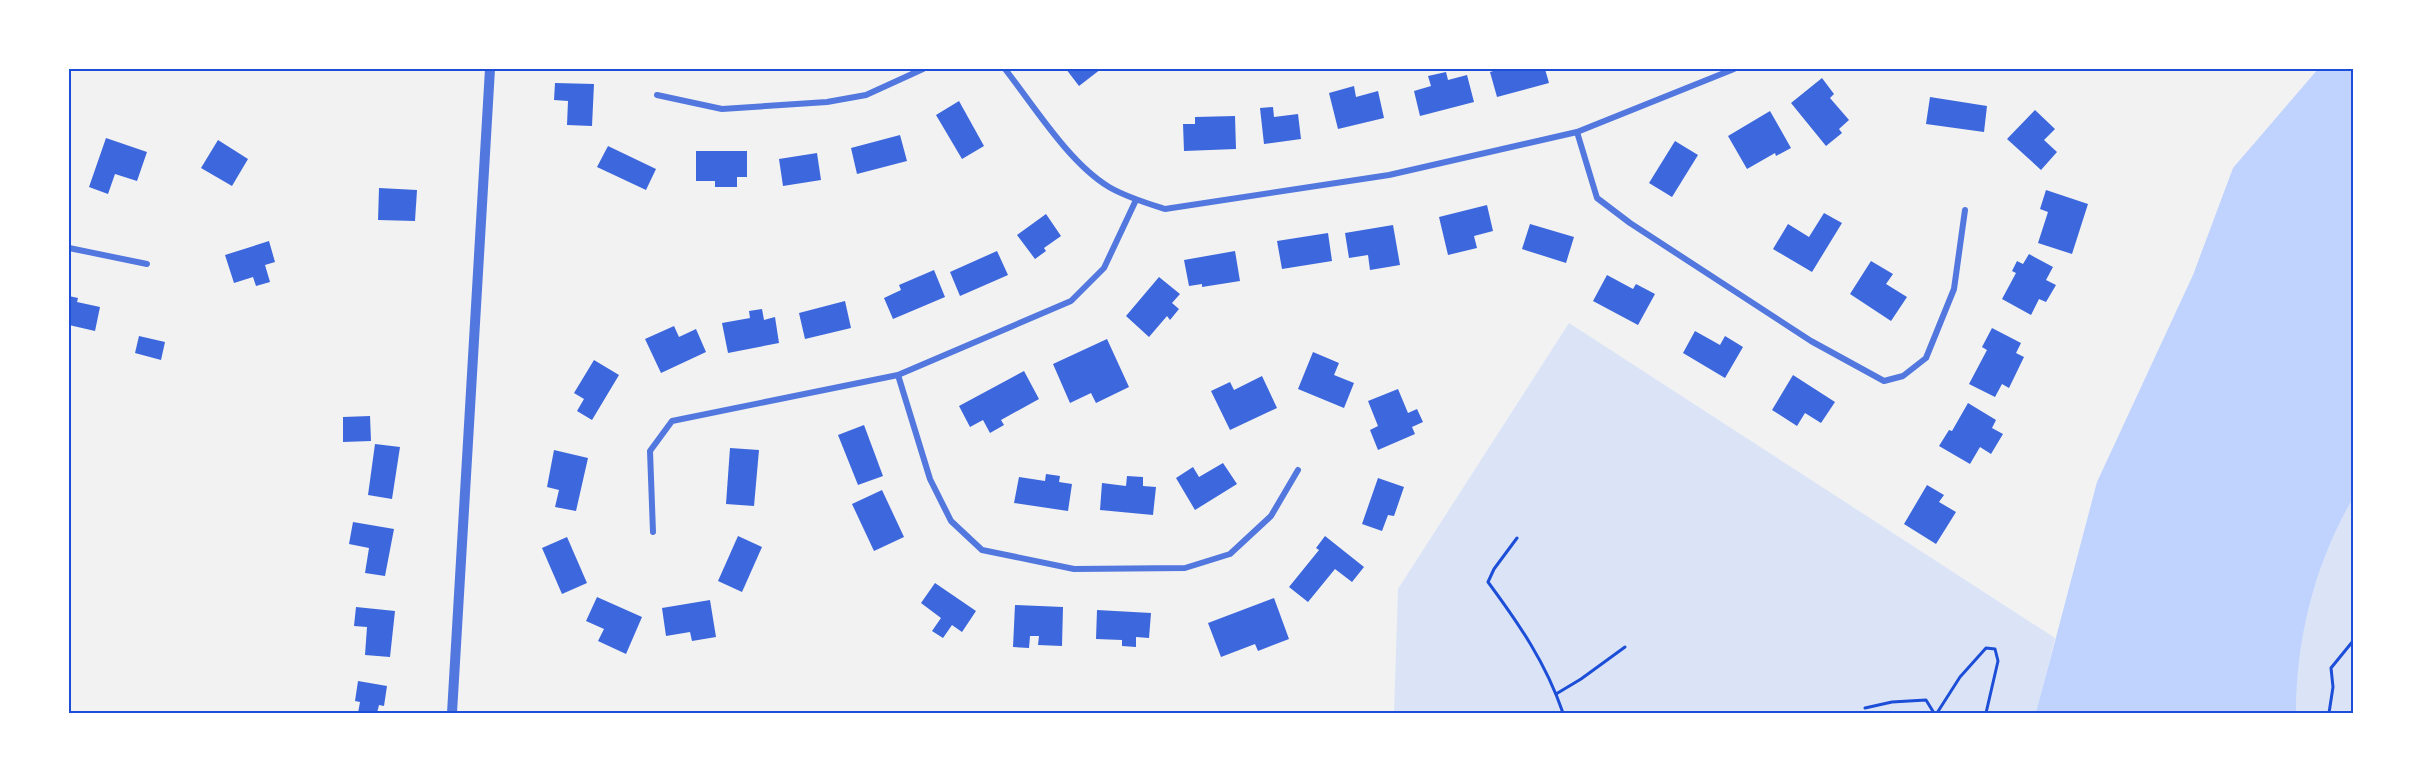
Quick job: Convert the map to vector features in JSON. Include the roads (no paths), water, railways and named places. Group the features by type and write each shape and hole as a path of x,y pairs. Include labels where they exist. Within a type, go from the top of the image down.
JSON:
{"street":[{"path":"453,713 490,69"},
{"path":"657,95 722,109 827,102 866,95 923,69"},
{"path":"1005,69 1078,163 1109,187 1136,200 1165,209 1389,175 1577,132 1734,69"},
{"path":"1577,132 1597,198 1629,223 1811,341 1884,381 1904,376 1926,358 1953,289 1965,210"},
{"path":"653,532 650,451 672,421 898,375 1071,301 1104,268 1136,200"},
{"path":"69,248 147,264"},
{"path":"898,375 930,479 951,520 982,550 1074,569 1185,568 1230,554 1271,516 1298,470"}],"water":[{"path":"2318,69 2353,69 2353,498 2328,548 2310,602 2300,657 2296,713 2036,713 2097,482 2193,275 2233,168"}]}
